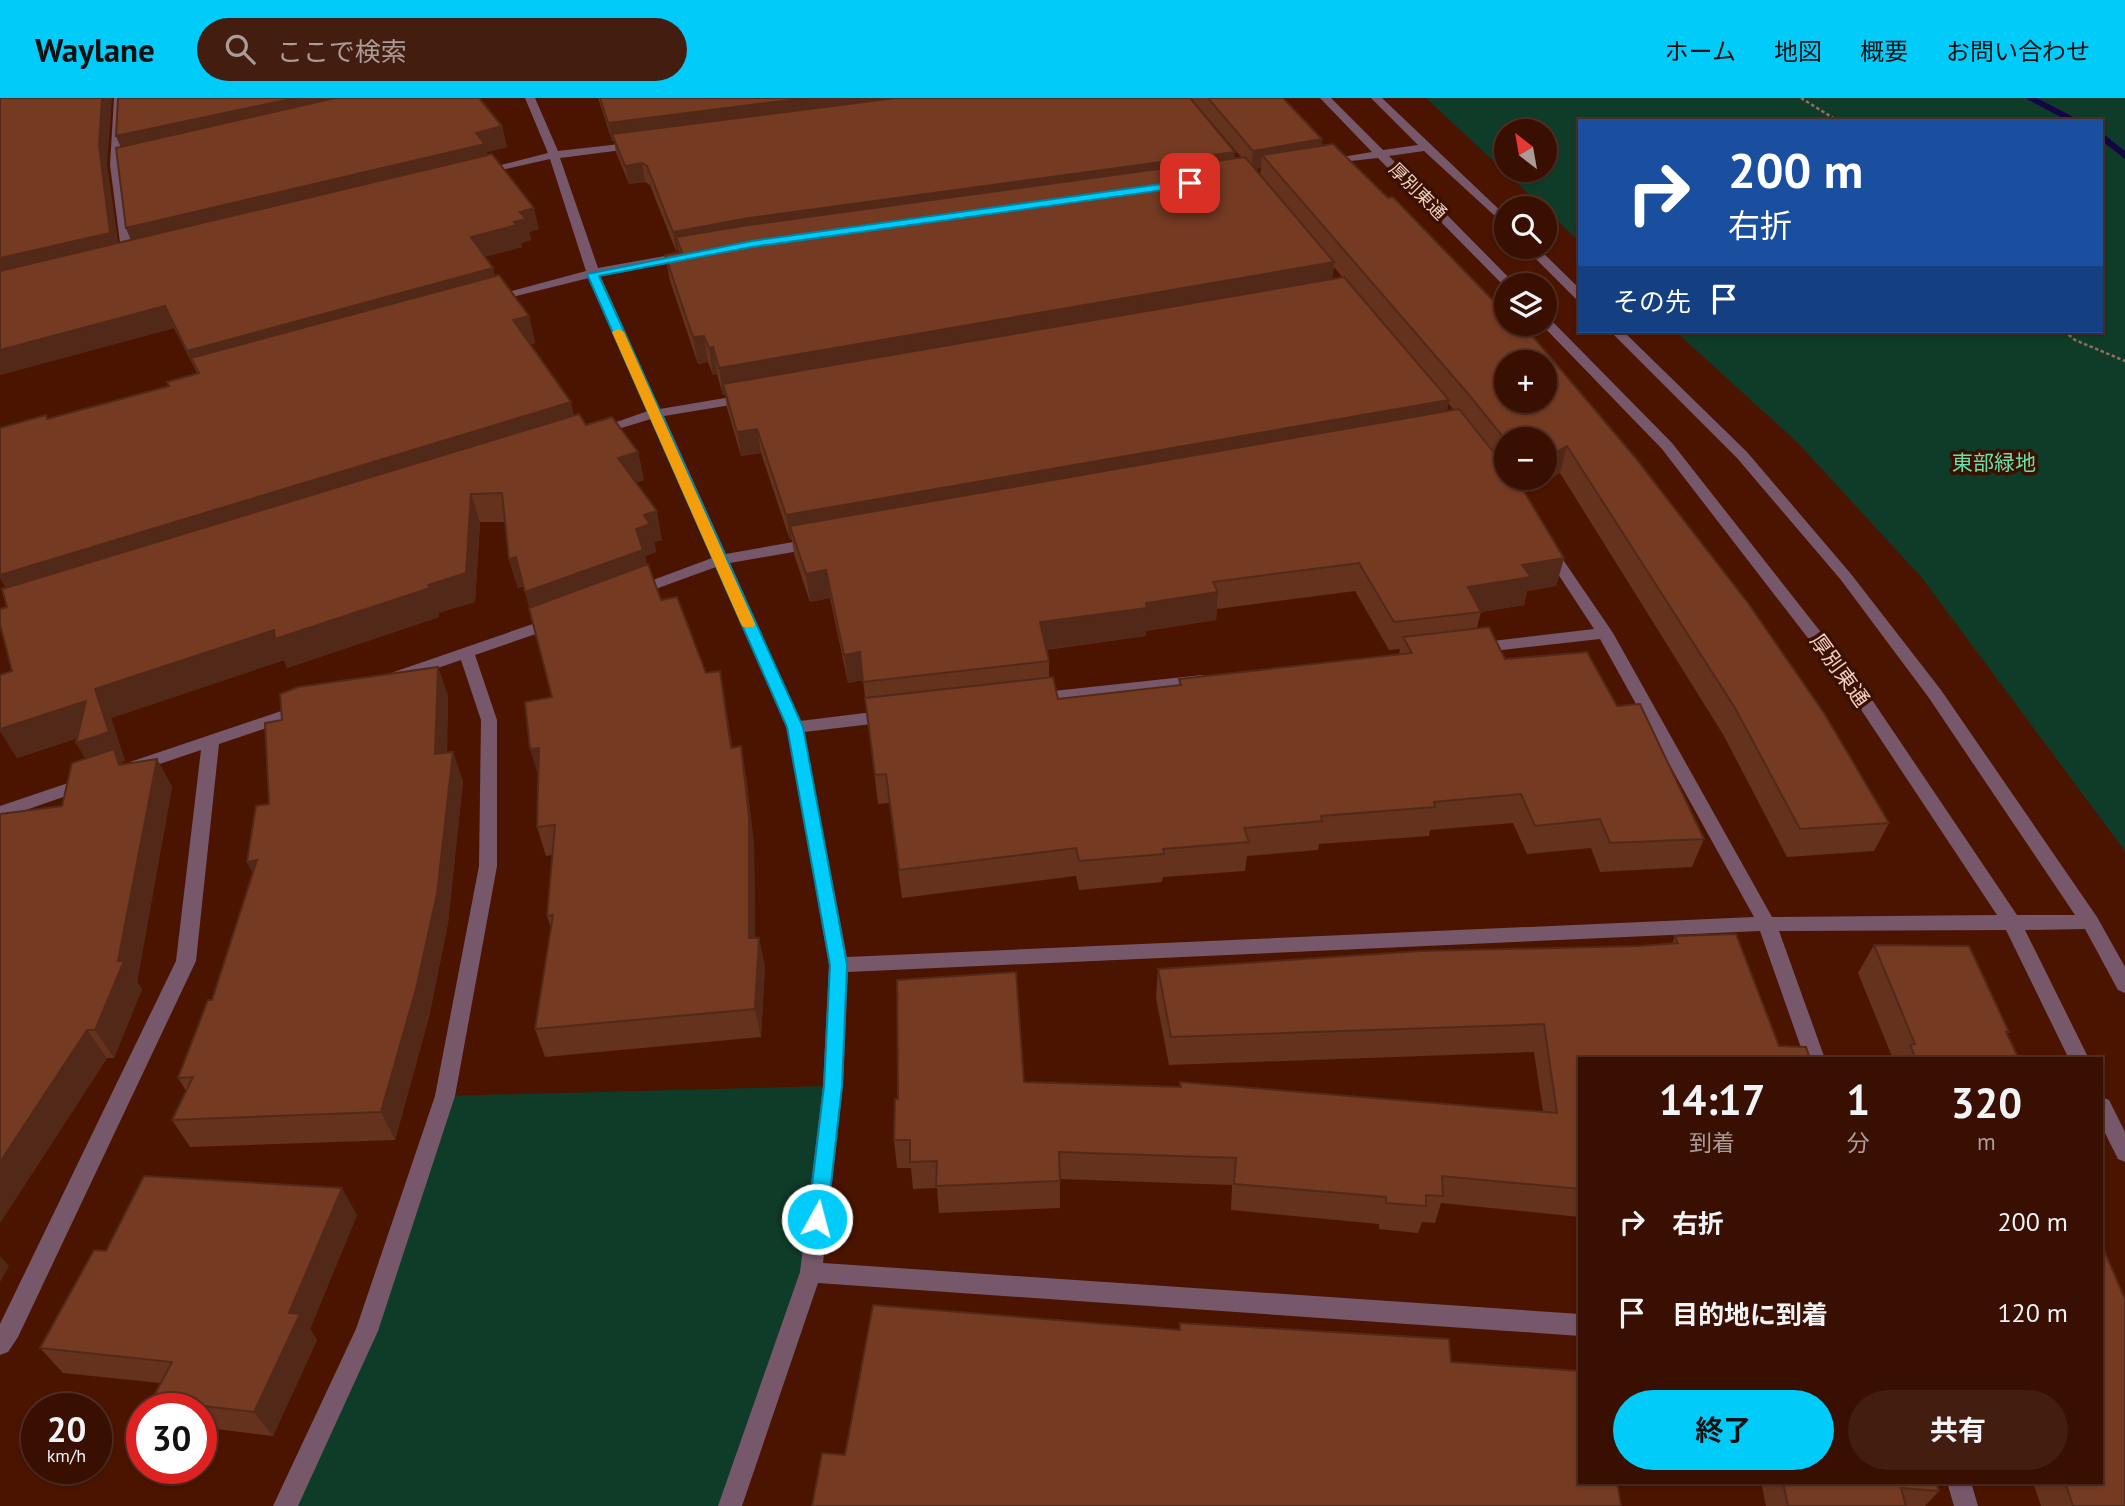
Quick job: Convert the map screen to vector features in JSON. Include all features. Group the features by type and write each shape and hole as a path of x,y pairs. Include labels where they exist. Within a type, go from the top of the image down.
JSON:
{"street":[{"path":"119,98 116,164 128,258"},
{"path":"530,98 554,155 593,274 653,414 795,727 839,965 833,1086 811,1272 730,1506"},
{"name":"厚別東通","path":"1325,98 1498,273"},
{"name":"厚別東通","path":"1376,98 1494,211"},
{"path":"466,175 554,155 650,143"},
{"path":"1312,165 1426,146"},
{"path":"116,164 130,162"},
{"path":"475,302 593,274 699,254"},
{"path":"115,261 141,255"},
{"path":"1542,259 1578,294"},
{"name":"厚別東通","path":"1557,333 1667,446 1756,556 1854,686 2011,921 2078,1057"},
{"path":"1618,333 1742,455 1846,576 1935,694 2090,922 2125,985"},
{"path":"586,435 653,414 763,395"},
{"path":"1540,535 1605,633 1767,924 1814,1057"},
{"path":"619,598 720,560 829,541"},
{"path":"377,684 568,616"},
{"path":"1454,650 1605,633"},
{"path":"285,1506 367,1331 445,1096 488,866 489,720 467,653"},
{"path":"1015,702 1220,678"},
{"path":"0,813 326,701"},
{"path":"795,727 905,715"},
{"path":"0,1344 10,1329 186,961 211,740"},
{"path":"839,965 1767,924 2090,922"},
{"path":"2103,1108 2125,1153"},
{"path":"811,1272 1578,1325"},
{"path":"1960,1484 1966,1506"}],"path":[{"path":"1801,98 1835,119"},
{"path":"2066,333 2075,340 2125,361"}],"green space":[{"name":"東部緑地","path":"1426,98 2125,98 2125,851 1922,578 1797,442 1677,333 2103,333 2103,119 1578,119 1578,240 1557,220 1557,196 1531,196 1516,182 1558,182 1558,119 1494,119 1494,162"},
{"path":"833,1086 811,1272 730,1506 285,1506 367,1331 445,1096"}],"building":[{"path":"0,98 102,98 99,145 110,233 0,258"},
{"path":"118,98 295,98 116,136"},
{"path":"335,98 479,98 502,126 476,133 485,144 126,228 116,148"},
{"path":"600,98 806,98 608,123"},
{"path":"895,98 1190,98 1235,152 749,218 673,232 647,166 642,163 625,166 612,134"},
{"path":"1208,98 1283,98 1322,139 1253,151"},
{"path":"1333,144 1388,198 1393,197 1494,302 1494,336 1532,336 1544,350 1494,350 1494,413 1557,413 1557,365 1634,456 1748,603 1824,713 1889,823 1800,829 1735,708 1567,446 1557,451 1557,427 1495,427 1262,155"},
{"path":"492,154 534,208 520,212 526,219 514,222 517,225 471,237 493,268 187,351 165,306 0,350 0,271"},
{"path":"1245,157 1334,262 719,368 713,347 709,348 704,336 693,337 665,255 682,252 676,237"},
{"path":"499,275 529,316 513,320 571,402 0,575 0,428 46,415 47,419 169,386 167,382 199,373 191,358"},
{"path":"1344,277 1449,400 786,515 757,429 737,432 723,384"},
{"path":"1459,409 1494,453 1494,490 1523,490 1564,558 1522,565 1531,577 1468,587 1481,612 1394,622 1359,563 1213,582 1218,592 1146,603 1147,608 1040,622 1049,661 863,682 860,652 844,655 826,570 806,574 790,526"},
{"path":"579,414 586,425 612,417 638,452 618,458 657,511 644,515 650,524 636,529 643,550 525,592 516,557 509,559 502,493 471,494 466,573 428,585 430,588 275,639 274,630 95,689 109,732 76,743 86,701 0,729 0,675 12,671 0,624 0,609 7,607 2,589"},
{"path":"648,564 661,600 677,597 706,673 720,671 731,748 741,746 749,817 749,938 759,938 755,1009 535,1029 553,915 547,916 555,825 537,827 539,748 530,749 525,702 552,697 529,608"},
{"path":"1489,627 1505,659 1587,652 1617,706 1640,704 1704,839 1610,843 1600,819 1535,826 1521,794 1434,802 1435,807 1321,816 1322,821 1244,828 1249,842 1163,849 1164,854 1079,861 1076,848 899,870 886,774 875,775 865,698 1053,677 1058,699 1181,685 1179,679 1412,653 1403,637"},
{"path":"438,667 435,754 453,752 437,894 416,989 381,1112 172,1120 193,1077 178,1078 208,1000 212,1000 257,860 247,862 256,806 269,804 265,723 282,720 280,694 298,687"},
{"path":"114,749 119,765 157,759 118,961 124,961 95,1030 87,1030 0,1162 0,814 62,806 72,763"},
{"path":"1736,934 1779,1046 1806,1047 1809,1057 1578,1057 1578,1189 1442,1176 1443,1196 1426,1195 1426,1206 1386,1203 1386,1197 1234,1184 1236,1158 1059,1152 1060,1181 936,1186 937,1161 910,1162 910,1140 894,1140 895,1099 898,1099 897,980 1016,972 1024,1082 1181,1087 1180,1082 1557,1113 1544,1024 1171,1037 1158,969 1421,951 1639,946 1678,943 1675,936"},
{"path":"1874,945 1969,946 2018,1057 1915,1057 1910,1045 1915,1044"},
{"path":"144,1176 342,1188 289,1313 300,1314 254,1412 217,1408 217,1393 156,1393 172,1362 40,1348 94,1250 106,1251"},
{"path":"2103,1248 2125,1299 2125,1506 2073,1506 2066,1484 2103,1484"},
{"path":"873,1305 1180,1330 1180,1323 1449,1339 1451,1362 1578,1371 1578,1484 1617,1484 1621,1506 812,1506 822,1453 845,1455"},
{"path":"1783,1484 1937,1484 1939,1491 1901,1488 1906,1506 1788,1506"}],"waterway":[{"path":"2030,98 2072,119"},
{"path":"2103,137 2125,156"}],"slow traffic":[{"path":"618,332 748,624"}],"route":[{"path":"817,1219 833,1086 839,965 795,727 653,414 593,274 752,244 1190,183"}]}
